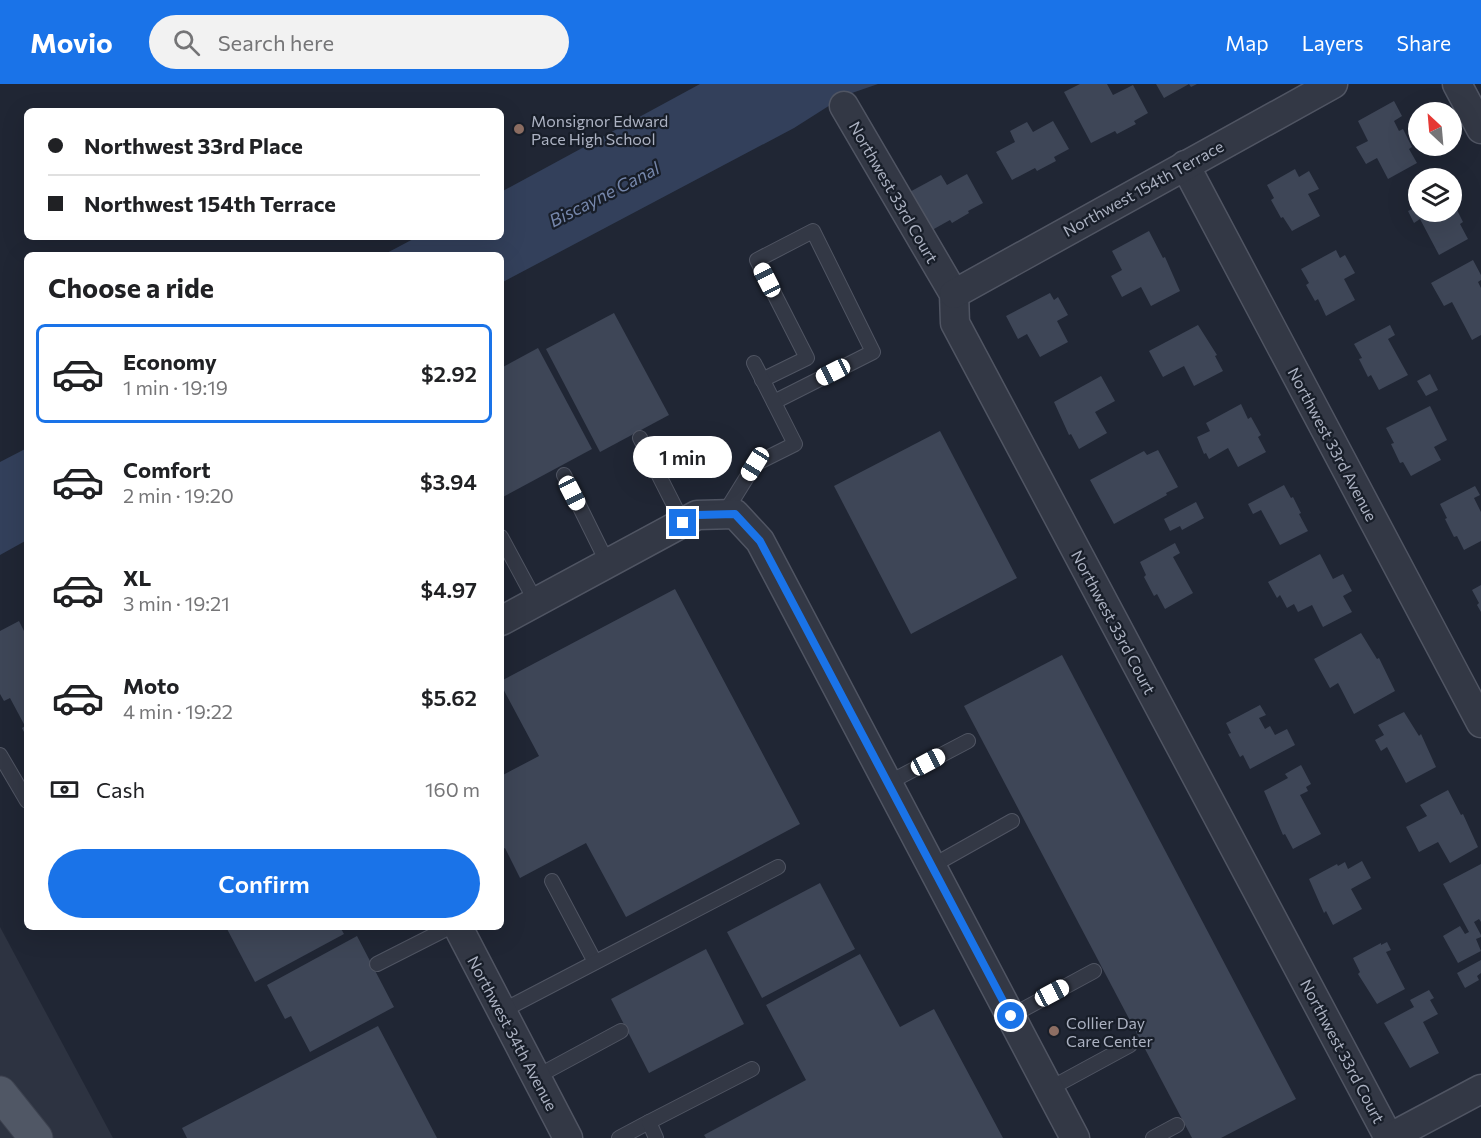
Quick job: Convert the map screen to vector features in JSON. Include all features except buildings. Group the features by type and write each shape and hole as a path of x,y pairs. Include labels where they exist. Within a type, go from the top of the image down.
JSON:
{"main road":[{"path":"0,1093 36,1138"}],"street":[{"name":"Northwest 154th Terrace","path":"954,294 1333,84"},
{"path":"1456,84 1481,129"},
{"name":"Northwest 33rd Court","path":"844,106 954,294 955,323 1389,1138"},
{"name":"Northwest 33rd Avenue","path":"1185,165 1481,723"},
{"path":"504,619 697,515 735,514 760,541 1075,1138"},
{"name":"Northwest 34th Avenue","path":"460,930 568,1138"},
{"path":"1389,1138 1481,1089"}],"lane":[{"path":"762,380 807,358 757,260 813,231 873,352 774,402"},
{"path":"723,514 755,464 795,444 754,363"},
{"path":"640,438 683,523"},
{"path":"564,475 608,564"},
{"path":"504,543 536,602"},
{"path":"888,783 968,741"},
{"path":"0,755 24,796"},
{"path":"932,866 1012,821"},
{"path":"501,1011 778,867"},
{"path":"552,881 595,963"},
{"path":"377,964 444,930"},
{"path":"1011,1016 1094,971"},
{"path":"536,1077 621,1031"},
{"path":"1049,1089 1130,1045"},
{"path":"618,1138 752,1069"},
{"path":"649,1122 656,1138"},
{"path":"1153,1138 1177,1125"}],"shaded area":[{"path":"0,927 113,1138 0,1138"}],"water":[{"name":"Biscayne Canal","path":"700,84 878,84 846,95 794,128 504,281 504,252 389,252 411,240 504,240 504,190"},
{"path":"24,450 24,542 0,555 0,462"}],"place":[{"name":"Monsignor Edward Pace High School","path":"519,129"},
{"name":"Collier Day Care Center","path":"1054,1031"}],"route":[{"path":"683,523 697,515 735,514 760,541 1011,1016"}]}
